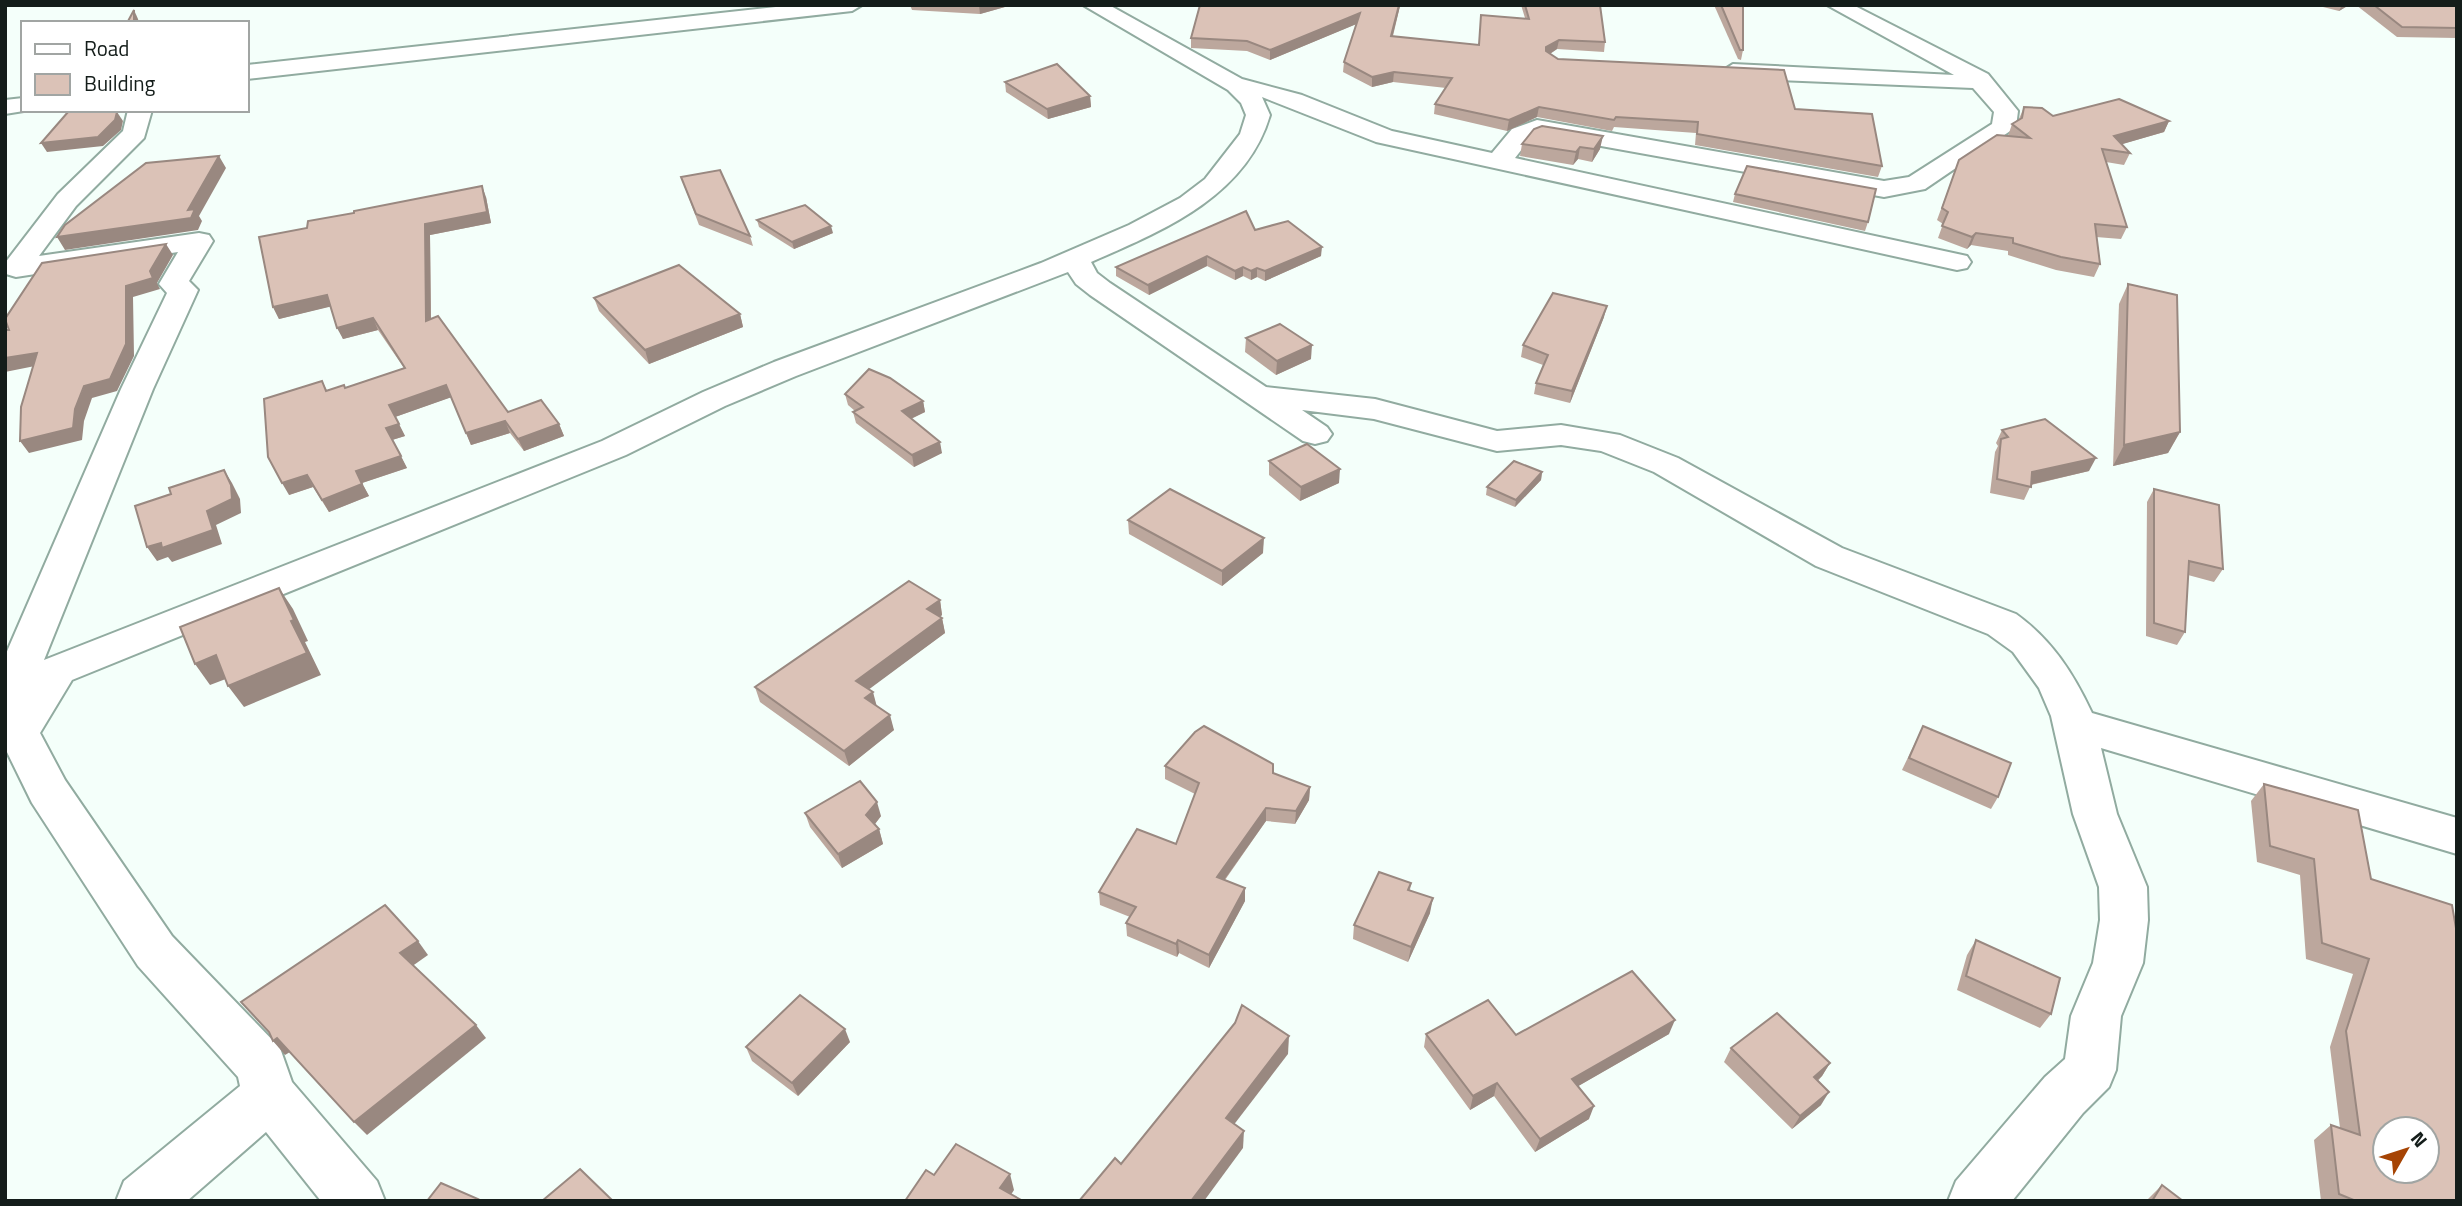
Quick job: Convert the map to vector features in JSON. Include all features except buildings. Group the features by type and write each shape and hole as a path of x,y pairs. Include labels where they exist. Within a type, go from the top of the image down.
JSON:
{"street":[{"path":"248,70 852,5"},
{"path":"40,667 614,448 785,369 1075,259 1139,231 1189,204 1214,185 1252,135 1258,115 1252,100 1236,85 1093,5"},
{"path":"1499,161 1521,134 1537,127 1828,180 1901,189 1916,184 2004,127 2006,111 1979,81 1979,76 1836,5"},
{"path":"248,70 362,54"},
{"path":"1706,69 1979,81"},
{"path":"1236,85 1276,92 1352,125 1385,136 1957,262"},
{"path":"140,112 135,133 67,200 16,268 199,240 173,284 183,290 137,389 19,732 48,791 155,951 261,1065 269,1095 357,1201"},
{"path":"1075,259 1086,278 1100,289 1315,434"},
{"path":"1256,395 1375,409 1497,441 1561,435 1608,442 1666,465 1829,557 2002,624 2027,642 2057,684 2074,724 2095,814 2123,887 2124,920 2118,963 2096,1016 2090,1070 2064,1095 1976,1201"},
{"path":"2074,724 2457,836"},
{"path":"144,1201 269,1095"}]}
